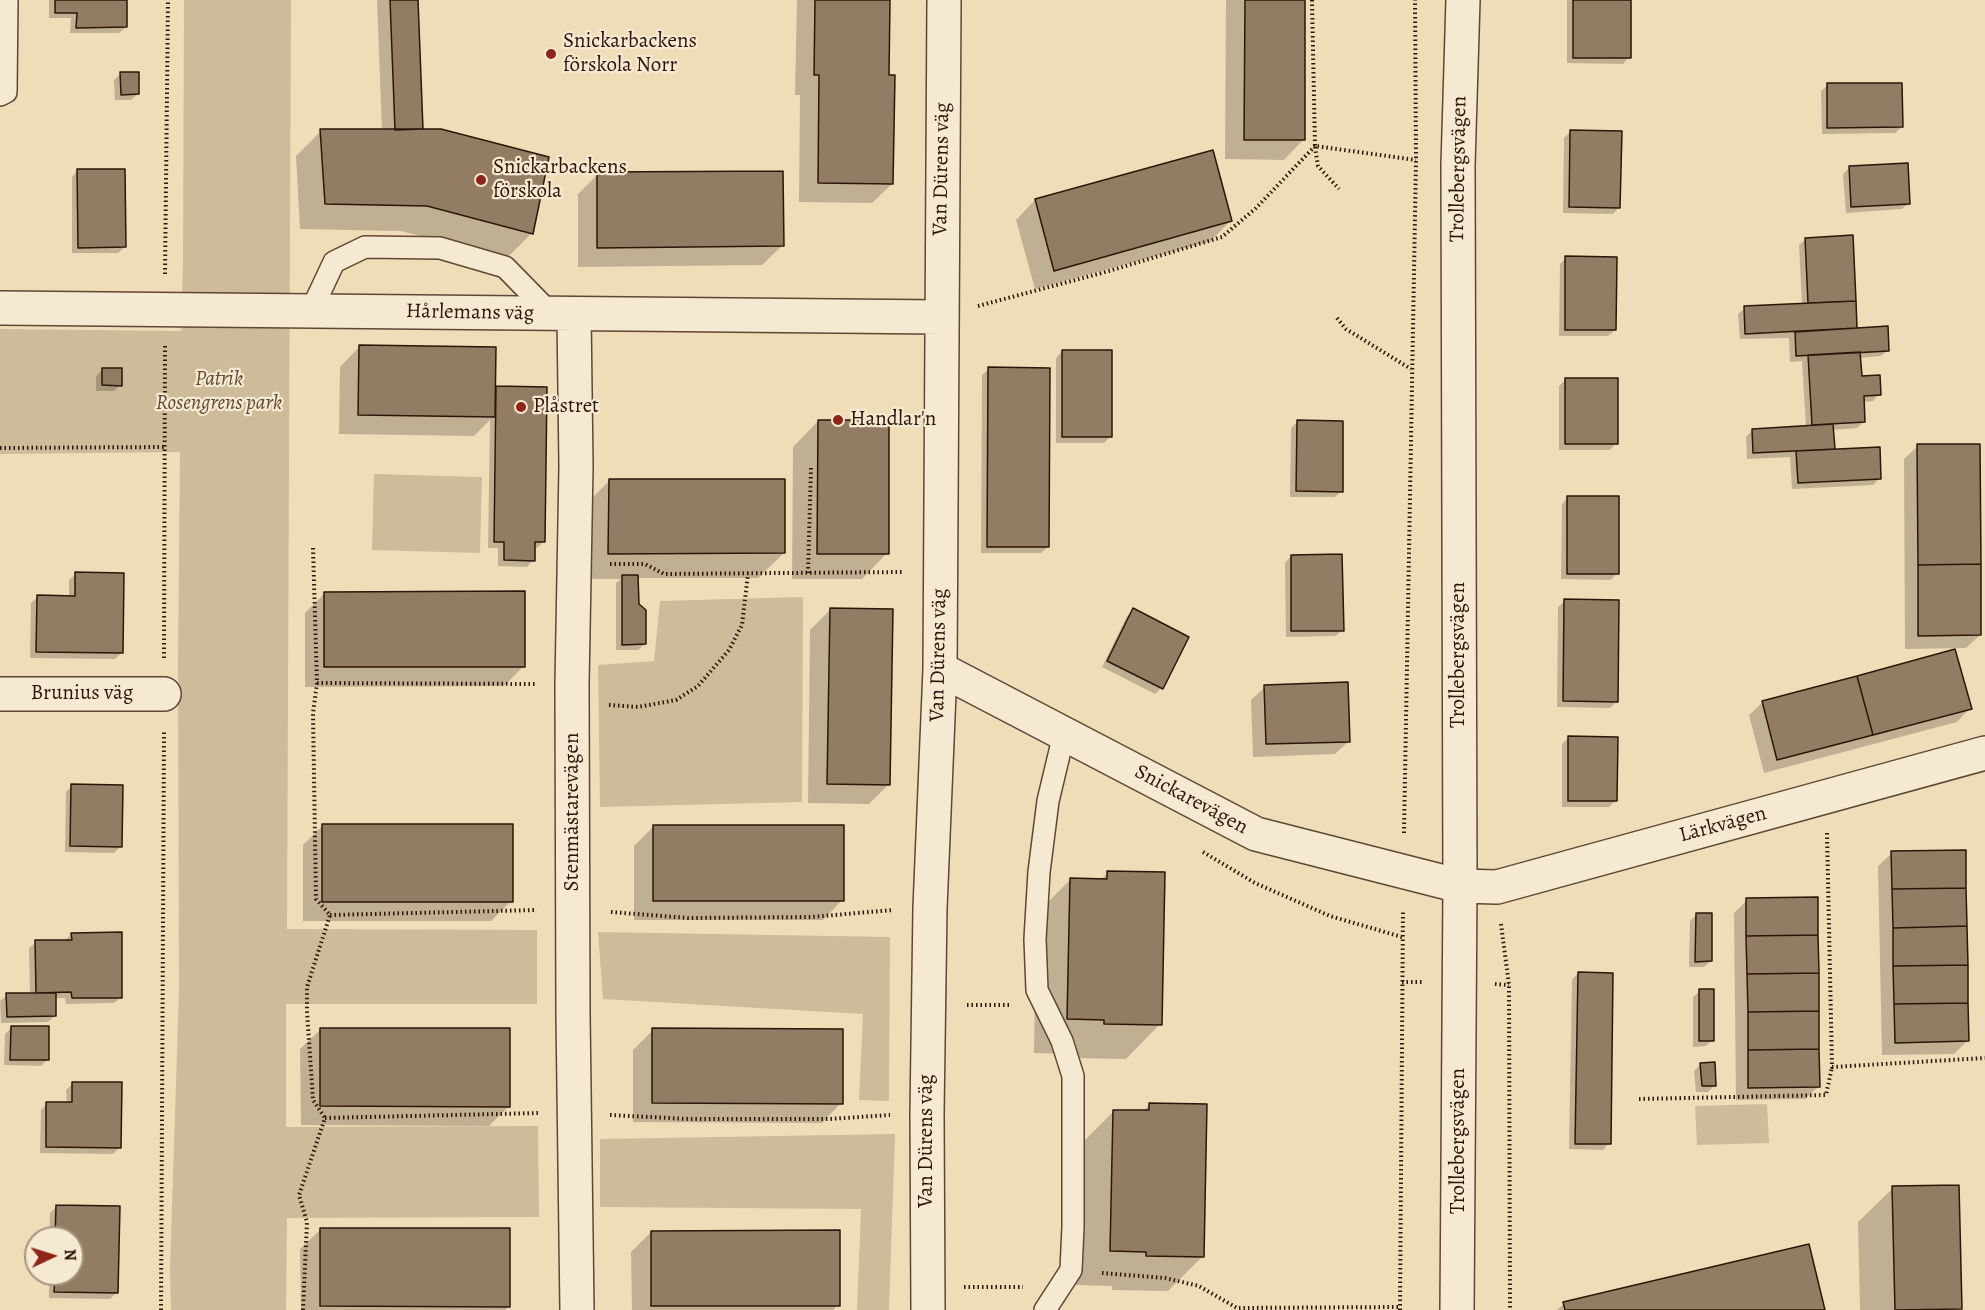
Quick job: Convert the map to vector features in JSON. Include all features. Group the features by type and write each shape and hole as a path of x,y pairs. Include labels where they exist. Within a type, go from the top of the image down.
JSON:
{"street":[{"name":"Van Dürens väg","path":"928,1310 927,1113 930,908 940,669 944,0"},
{"name":"Trollebergsvägen","path":"1457,1310 1460,886 1458,165 1464,0"},
{"name":"Hårlemans väg","path":"0,308 941,317"},
{"name":"Stenmästarevägen","path":"562,314 576,468 572,697 574,1112 578,1310"},
{"name":"Snickarevägen","path":"940,669 1256,834 1460,886"},
{"name":"Brunius väg","path":"0,694 164,694"},
{"name":"Lärkvägen","path":"1460,886 1497,887 1985,753"}],"lane":[{"path":"0,95 6,92 7,0"},
{"path":"311,311 334,262 364,247 440,248 505,267 562,314"},
{"path":"1045,1310 1065,1279 1073,1076 1062,1041 1037,990 1035,939 1039,872 1048,801 1064,734"}],"path":[{"path":"1312,0 1315,147 1318,166 1339,189"},
{"path":"961,1287 1065,1279 1165,1278 1199,1286 1237,1308 1400,1308 1403,871 1416,160 1415,0"},
{"path":"941,317 1222,237 1256,208 1315,147"},
{"path":"1315,147 1458,165"},
{"path":"1336,318 1346,329 1412,370"},
{"path":"0,448 165,447"},
{"path":"808,573 811,468"},
{"path":"313,548 317,683 313,713 316,899 330,915"},
{"path":"573,565 645,564 664,574 940,572"},
{"path":"317,683 572,697 610,705 638,707 676,700 698,686 729,650 742,625 748,574"},
{"path":"1639,1099 1826,1095 1832,1067 1826,796"},
{"path":"330,915 573,909 688,918 811,917 930,908"},
{"path":"325,1118 313,1100 307,987 330,915"},
{"path":"963,1005 1044,1004"},
{"path":"1832,1067 1985,1058"},
{"path":"325,1118 574,1112 688,1119 829,1119 927,1113"},
{"path":"303,1310 307,1222 299,1195 325,1118"}],"green space":[{"name":"Patrik Rosengrens park","path":"184,0 291,0 287,929 537,930 537,1004 286,1004 286,1127 538,1126 539,1217 287,1218 286,1310 171,1310 170,1268 179,990 180,452 0,454 0,329 181,331"},
{"path":"374,474 482,477 480,553 372,550"},
{"path":"803,597 802,802 600,807 598,665 654,661 660,601"},
{"path":"598,932 890,937 889,1101 859,1100 863,1014 603,999"},
{"path":"1767,1104 1769,1143 1697,1145 1695,1106"},
{"path":"895,1134 889,1310 857,1310 861,1209 600,1207 600,1139"}],"building":[{"path":"55,0 127,0 127,27 76,28 77,13 55,13"},
{"path":"390,0 418,0 423,129 395,130"},
{"path":"815,0 890,0 889,75 895,75 893,184 818,183 819,75 814,75"},
{"path":"1245,0 1305,0 1305,140 1244,140"},
{"path":"1573,0 1631,0 1631,58 1573,58"},
{"path":"120,72 139,72 139,94 121,95"},
{"path":"1827,83 1902,83 1903,127 1827,128"},
{"path":"320,129 441,129 549,157 533,234 427,206 325,204"},
{"path":"1570,130 1622,131 1620,208 1569,207"},
{"path":"1213,150 1232,221 1054,271 1035,199"},
{"path":"1908,163 1910,204 1851,207 1849,166"},
{"path":"77,169 125,169 126,247 78,248"},
{"path":"783,171 784,246 597,248 597,172"},
{"path":"1853,235 1856,301 1808,303 1805,238"},
{"path":"1565,256 1617,257 1616,330 1565,330"},
{"path":"1856,301 1857,328 1745,334 1744,306"},
{"path":"1888,326 1889,351 1796,356 1795,332"},
{"path":"359,345 496,347 495,417 358,415"},
{"path":"1062,350 1112,350 1112,437 1062,437"},
{"path":"1860,352 1862,376 1880,375 1881,395 1864,396 1865,422 1812,425 1808,355"},
{"path":"988,367 1050,368 1049,547 987,547"},
{"path":"102,368 122,368 122,386 102,385"},
{"path":"1565,378 1618,378 1618,444 1565,444"},
{"path":"496,386 547,387 545,542 535,542 535,561 504,560 504,542 494,542"},
{"path":"818,420 889,420 889,554 817,554"},
{"path":"1297,420 1343,421 1343,492 1296,491"},
{"path":"1833,424 1835,449 1753,453 1752,429"},
{"path":"1917,444 1980,444 1981,564 1918,565"},
{"path":"1880,447 1881,479 1798,483 1796,451"},
{"path":"609,479 785,479 785,553 608,554"},
{"path":"1567,496 1619,496 1619,574 1567,574"},
{"path":"1342,554 1344,631 1291,631 1291,555"},
{"path":"1981,564 1981,635 1918,636 1918,565"},
{"path":"75,572 124,573 123,653 36,652 37,595 75,596"},
{"path":"622,575 638,575 639,604 646,610 646,644 622,645"},
{"path":"525,591 525,667 324,667 324,592"},
{"path":"1564,599 1619,600 1618,702 1563,701"},
{"path":"830,608 893,609 890,785 827,784"},
{"path":"1133,608 1189,637 1163,689 1107,661"},
{"path":"1955,649 1972,709 1873,735 1857,676"},
{"path":"1857,676 1873,735 1777,760 1762,701"},
{"path":"1348,682 1350,742 1266,744 1264,685"},
{"path":"1568,736 1618,737 1617,801 1568,801"},
{"path":"71,784 123,785 122,847 70,846"},
{"path":"322,824 513,824 513,902 322,902"},
{"path":"653,825 844,825 844,901 653,901"},
{"path":"1966,850 1966,888 1892,889 1891,851"},
{"path":"1107,871 1165,872 1162,1025 1104,1024 1104,1020 1067,1019 1070,878 1107,879"},
{"path":"1966,888 1967,926 1893,928 1892,889"},
{"path":"1818,897 1818,935 1746,936 1746,898"},
{"path":"1696,913 1712,913 1712,961 1695,962"},
{"path":"1967,926 1968,965 1893,966 1893,928"},
{"path":"122,932 122,998 72,998 71,992 36,993 35,940 72,940 71,933"},
{"path":"1818,935 1819,973 1747,974 1746,936"},
{"path":"1968,965 1968,1003 1894,1004 1893,966"},
{"path":"1578,972 1613,973 1611,1144 1575,1144"},
{"path":"1819,973 1819,1011 1748,1012 1747,974"},
{"path":"1699,989 1714,989 1714,1041 1699,1041"},
{"path":"6,993 56,993 56,1016 7,1017"},
{"path":"1968,1003 1969,1041 1895,1043 1894,1004"},
{"path":"1819,1011 1819,1049 1748,1050 1748,1012"},
{"path":"11,1026 49,1026 49,1060 10,1060"},
{"path":"320,1028 510,1028 510,1107 320,1106"},
{"path":"652,1028 843,1029 843,1104 652,1103"},
{"path":"1819,1049 1820,1087 1748,1088 1748,1050"},
{"path":"1715,1062 1716,1086 1702,1086 1700,1063"},
{"path":"72,1082 122,1082 121,1148 46,1147 46,1102 72,1102"},
{"path":"1149,1103 1207,1104 1204,1257 1146,1256 1146,1252 1110,1251 1113,1110 1149,1110"},
{"path":"1959,1185 1962,1309 1895,1310 1892,1186"},
{"path":"56,1205 120,1206 118,1293 54,1292 54,1286 84,1286 84,1226 55,1226"},
{"path":"320,1228 510,1228 510,1307 320,1306"},
{"path":"840,1230 840,1306 651,1306 651,1231"},
{"path":"1809,1244 1825,1310 1565,1310 1563,1302"}],"place":[{"name":"Snickarbackens förskola Norr","path":"551,54"},
{"name":"Snickarbackens förskola","path":"481,180"},
{"name":"Plåstret","path":"521,407"},
{"name":"Handlar'n","path":"838,420"}]}
